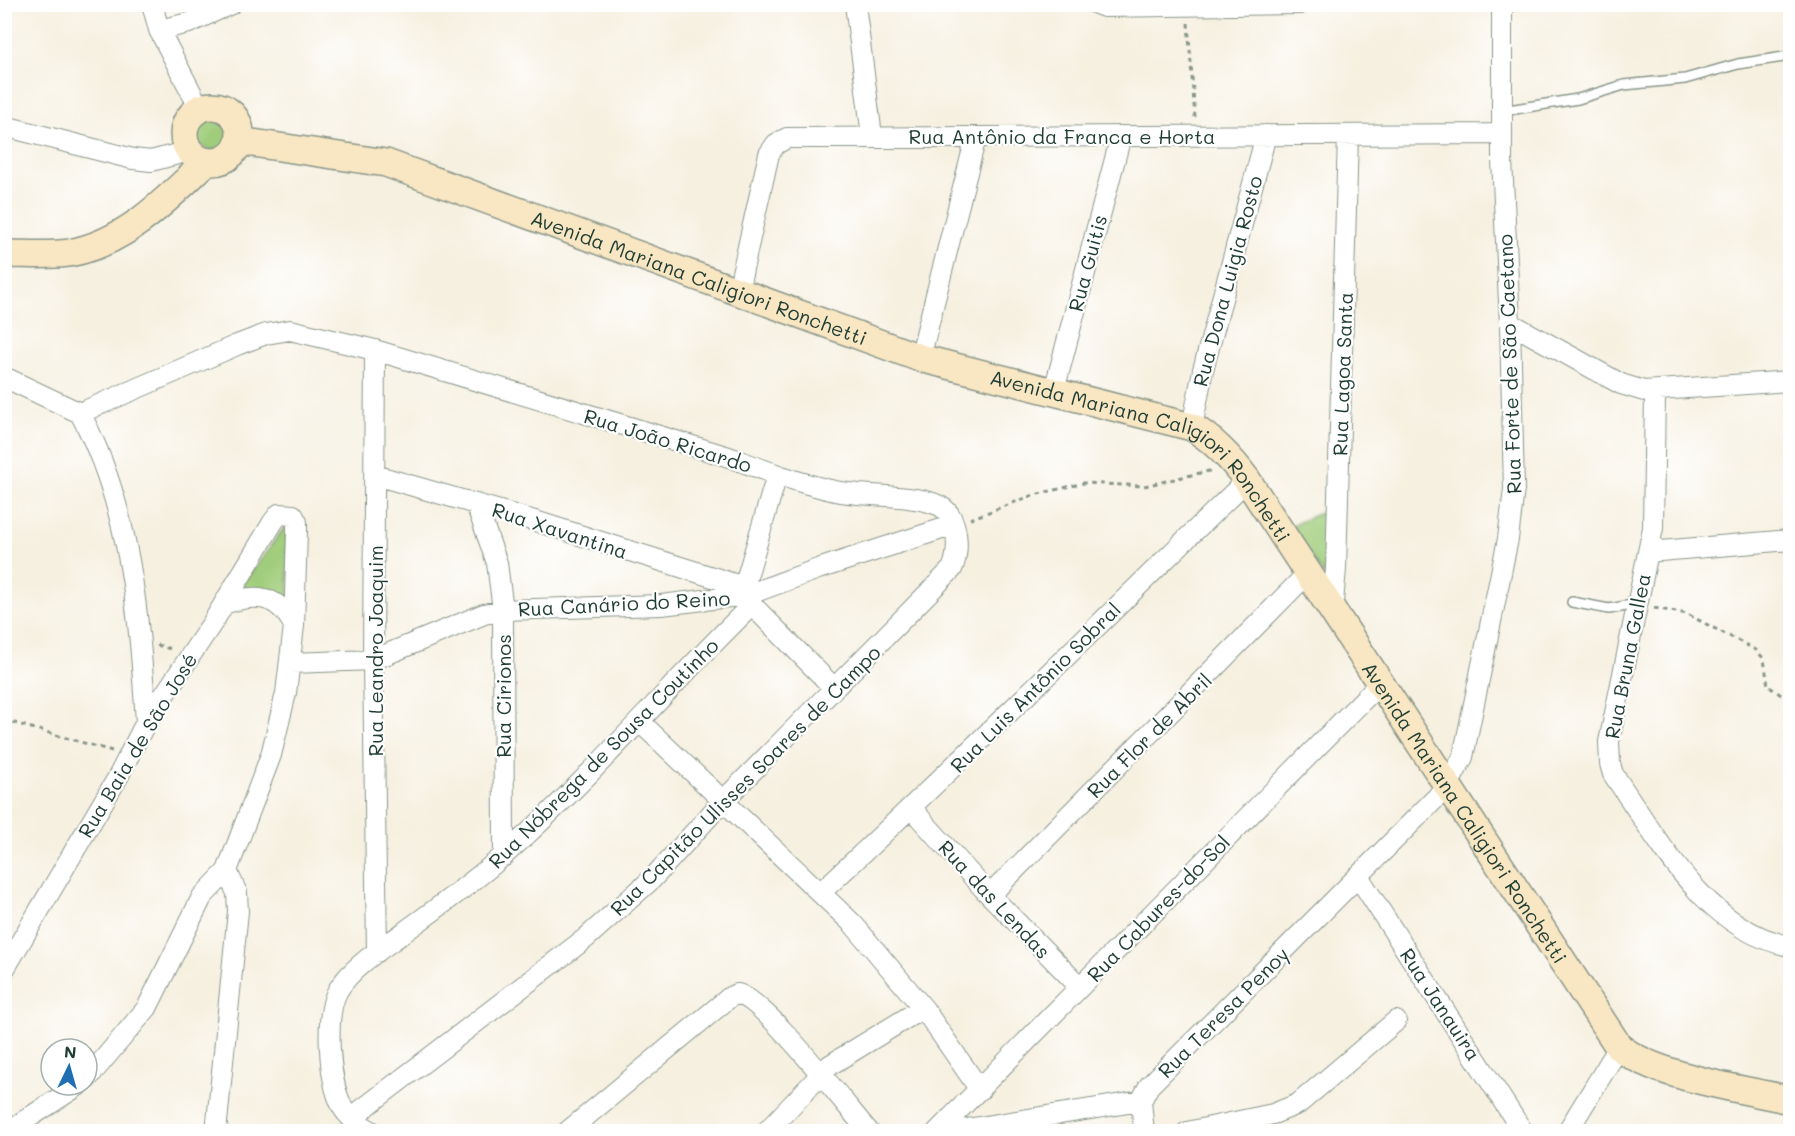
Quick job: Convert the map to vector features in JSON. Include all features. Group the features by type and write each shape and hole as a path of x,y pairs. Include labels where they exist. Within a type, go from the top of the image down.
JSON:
{"street":[{"path":"152,4 159,30 200,109"},
{"path":"159,30 189,23 231,4"},
{"path":"855,4 872,136"},
{"path":"1096,4 1104,7 1299,4"},
{"name":"Rua Forte de São Caetano","path":"1447,787 1463,757 1511,517 1514,478 1502,134 1502,4"},
{"path":"4,126 133,159 152,161 197,156 217,162 227,158 240,141 238,123 233,115 217,107 200,109 186,123 184,132 197,156"},
{"name":"Rua Antônio da Franca e Horta","path":"738,291 769,154 776,144 787,138 1502,134"},
{"name":"Rua Dona Luigia Rosto","path":"1191,427 1203,370 1266,135"},
{"name":"Rua Lagoa Santa","path":"1332,613 1336,569 1348,135"},
{"name":"Rua Guitis","path":"1054,391 1121,136"},
{"path":"920,358 976,137"},
{"name":"Avenida Mariana Caligiori Ronchetti","path":"240,141 284,145 386,163 920,358 1191,427 1215,441 1241,473 1308,573 1332,613 1619,1047 1638,1059 1667,1070 1791,1100"},
{"path":"4,254 67,253 103,243 144,219 197,156"},
{"path":"1510,323 1634,389 1655,392 1791,381"},
{"name":"Rua João Ricardo","path":"80,413 266,334 290,330 375,350 835,491 931,502 948,512 954,525"},
{"name":"Rua Leandro Joaquim","path":"375,350 373,660 377,952"},
{"path":"4,377 80,413 96,445 111,488 125,541 141,640 146,722"},
{"name":"Rua Bruna Gallea","path":"1655,392 1655,511 1609,742 1610,765 1613,774 1676,865 1697,890 1742,926 1759,936 1791,946"},
{"name":"Rua Luis Antônio Sobral","path":"821,892 912,809 1241,473"},
{"name":"Rua Xavantina","path":"375,475 476,504 748,596 834,688"},
{"name":"Rua Nóbrega de Sousa Coutinho","path":"351,1118 342,1106 329,1044 332,1007 341,986 377,952 504,856 640,722 748,596 777,475"},
{"name":"Rua Cirionos","path":"476,504 497,563 503,610 504,856"},
{"name":"Rua Baia de São José","path":"4,970 146,722 224,604 273,522 279,514 286,513 293,515 297,522 294,626"},
{"name":"Rua Canário do Reino","path":"292,663 373,660 484,614 503,610 660,605 748,596 818,569 954,525"},
{"name":"Rua Capitão Ulisses Soares de Campo","path":"351,1118 586,938 652,879 723,801 952,569 956,553 954,525"},
{"path":"1648,552 1791,540"},
{"name":"Rua Flor de Abril","path":"990,896 1308,573"},
{"path":"99,1065 147,1008 202,897 227,871 271,755 292,663 294,626 287,612 275,602 262,597 240,598 224,604"},
{"name":"Rua Cabures-do-Sol","path":"938,1131 1379,684"},
{"path":"640,722 821,892 879,953 923,1008 980,1090"},
{"name":"Rua Teresa Penoy","path":"1142,1101 1149,1086 1447,787"},
{"name":"Rua das Lendas","path":"912,809 990,896 1080,987"},
{"path":"216,1131 238,911 237,893 227,871"},
{"name":"Rua Janauira","path":"1358,876 1523,1131"},
{"path":"567,1131 730,997 744,995 792,1040 869,1131"},
{"path":"766,1131 830,1065 923,1008"},
{"path":"1187,1131 1273,1114 1298,1104 1396,1021"},
{"path":"1567,1131 1619,1047"},
{"path":"8,1131 60,1097"},
{"path":"948,1131 1142,1101 1144,1131"},
{"path":"351,1118 373,1131"}],"lane":[{"path":"1502,111 1578,99 1624,85 1684,79 1738,64 1791,56"},
{"path":"1572,602 1610,609 1637,604"}],"path":[{"path":"1187,6 1196,135"},
{"path":"954,525 1034,495 1084,483 1144,486 1241,473"},
{"path":"1637,604 1687,614 1756,650 1764,658 1768,686 1791,701"},
{"path":"141,640 190,655"},
{"path":"4,720 128,756"}],"green space":[{"path":"212,118 224,122 228,134 224,146 212,150 200,146 196,134 200,122"},
{"path":"1328,510 1324,576 1290,526"},
{"path":"286,525 290,609 234,596"}]}
